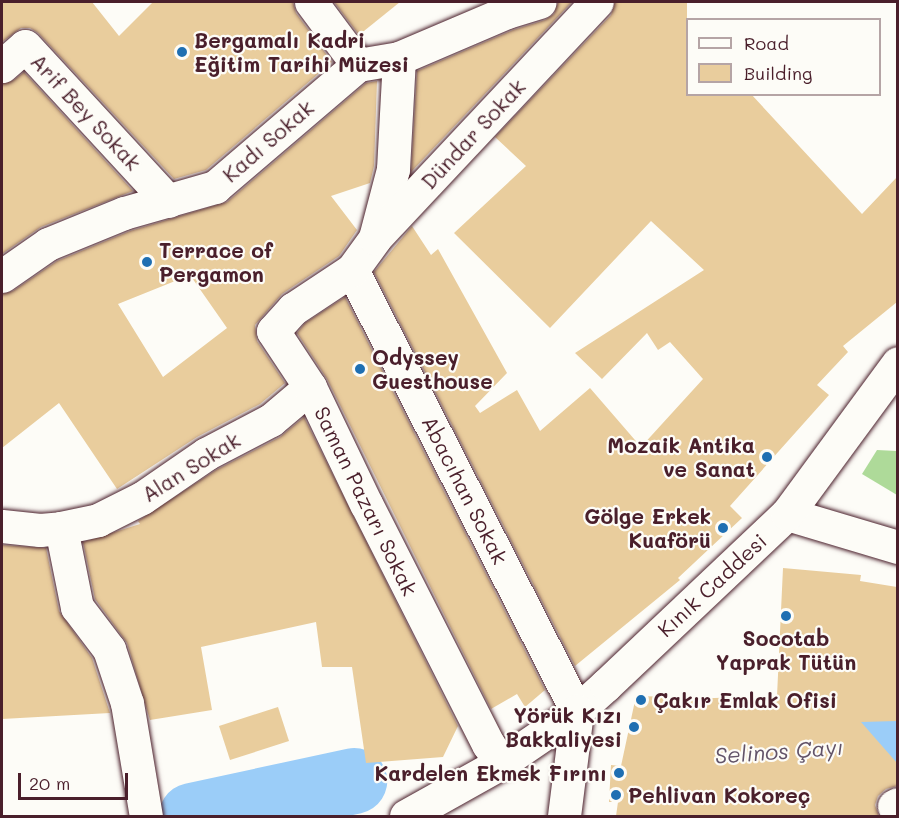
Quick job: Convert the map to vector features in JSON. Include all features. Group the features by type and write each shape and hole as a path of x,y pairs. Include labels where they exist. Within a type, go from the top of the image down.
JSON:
{"street":[{"path":"311,2 358,65 399,58 507,12 540,2"},
{"name":"Dündar Sokak","path":"352,270 375,238 597,2"},
{"name":"Arif Bey Sokak","path":"2,66 25,46 168,201"},
{"path":"375,238 393,169 399,58"},
{"name":"Kadı Sokak","path":"2,276 48,244 124,213 215,186 358,65"},
{"name":"Saman Pazarı Sokak","path":"352,270 292,309 273,332 310,387 366,504 488,744 501,763"},
{"name":"Abacıhan Sokak","path":"352,270 578,711"},
{"name":"Kınık Caddesi","path":"406,816 501,763 578,711 787,514 897,363"},
{"name":"Alan Sokak","path":"2,526 40,530 98,520 142,498 206,454 271,420 310,387"},
{"path":"787,514 897,547"},
{"path":"61,528 77,607 110,649 130,720 146,816"},
{"path":"564,816 578,711"}],"green space":[{"path":"877,450 897,451 897,495 862,474"}],"building":[{"path":"2,2 92,2 119,36 153,2 293,2 296,13 332,62 206,170 174,179 38,33 30,28 21,28 2,42"},
{"path":"334,2 400,2 359,35"},
{"path":"572,2 411,172 417,71 513,30 545,20 554,14 558,3"},
{"path":"615,2 687,2 686,96 753,96 862,214 897,177 897,302 843,346 848,352 817,385 829,395 730,506 742,518 678,578 680,580 575,666 374,272 412,226 431,255 438,249 507,373 475,406 480,413 517,390 540,431 590,388 641,447 703,379 670,342 658,350 647,333 602,379 575,353 704,270 651,221 550,328 454,233 526,166 495,137 611,15"},
{"path":"24,72 133,191 41,227 2,254 2,84 14,80"},
{"path":"377,81 374,166 370,183 331,196 357,230 339,256 282,294 255,325 257,341 285,383 260,404 197,437 117,489 59,403 2,448 2,294 13,291 57,261 130,231 227,202 366,83","holes":["190,275 227,328 163,377 118,304"]},
{"path":"345,297 545,690 525,707 517,694 491,709 327,379 297,333 305,323"},
{"path":"304,417 458,726 443,757 366,763 352,667 322,667 316,622 201,647 212,710 150,720 127,643 95,599 83,542 140,524 138,521 216,470 280,437"},
{"path":"2,545 46,548 59,611 92,658 110,713 2,719"},
{"path":"783,568 861,575 860,581 897,587 897,721 861,722 897,763 897,786 886,789 878,796 875,805 879,816 616,816 618,802 609,802 611,765 621,766 636,696 714,698 777,696"},
{"path":"278,707 289,741 230,760 219,726"}],"waterway":[{"name":"Selinos Çayı","path":"790,750 898,742"},
{"name":"Selinos Çayı","path":"192,816 354,781"}],"place":[{"name":"Bergamalı Kadri Eğitim Tarihi Müzesi","path":"182,52"},
{"name":"Terrace of Pergamon","path":"147,262"},
{"name":"Odyssey Guesthouse","path":"360,369"},
{"name":"Mozaik Antika ve Sanat","path":"767,457"},
{"name":"Gölge Erkek Kuaförü","path":"723,528"},
{"name":"Socotab Yaprak Tütün","path":"786,616"},
{"name":"Çakır Emlak Ofisi","path":"641,700"},
{"name":"Yörük Kızı Bakkaliyesi","path":"634,727"},
{"name":"Kardelen Ekmek Fırını","path":"619,773"},
{"name":"Pehlivan Kokoreç","path":"616,795"}]}
